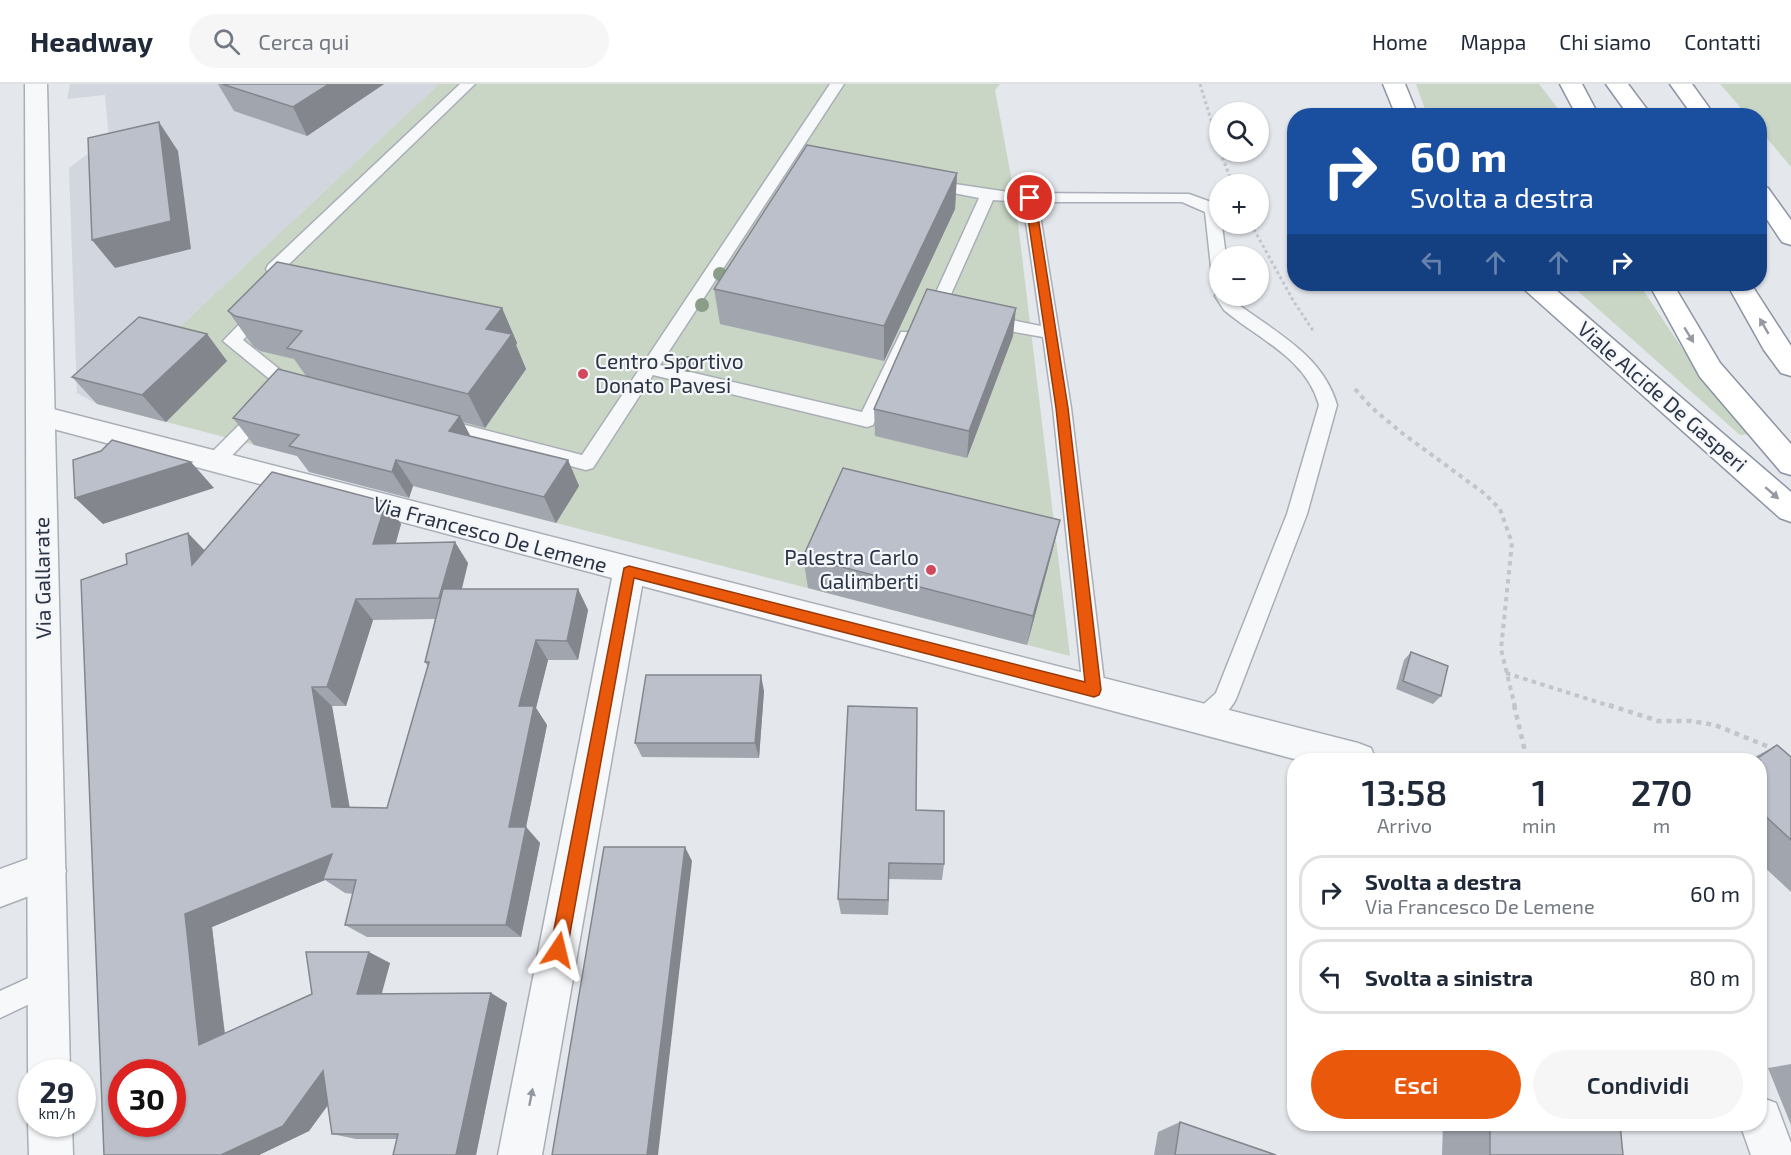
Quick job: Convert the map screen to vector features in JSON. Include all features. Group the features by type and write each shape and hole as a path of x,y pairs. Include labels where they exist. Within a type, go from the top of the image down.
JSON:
{"highway":[{"path":"1394,84 1404,108"},
{"path":"1571,84 1584,108"},
{"path":"1617,84 1635,108"},
{"path":"1641,84 1657,108"},
{"path":"1681,84 1698,108"},
{"path":"1767,203 1791,237"},
{"name":"Viale Alcide De Gasperi","path":"1542,291 1791,510"},
{"path":"1664,291 1710,370 1791,464"},
{"path":"1744,291 1774,343 1791,366"}],"street":[{"name":"Via Gallarate","path":"36,84 50,1059"},
{"name":"Via Francesco De Lemene","path":"41,416 629,572 1332,753"},
{"path":"520,1155 629,572"},
{"path":"0,888 47,871"},
{"path":"1764,1131 1773,1155"}],"lane":[{"path":"312,392 289,386 232,341 299,275 274,269 468,84"},
{"path":"426,422 586,463 795,158 837,84"},
{"path":"918,182 988,195 1030,198 1184,197 1212,211 1216,246"},
{"path":"649,368 867,420 988,195"},
{"path":"1030,198 1062,408 1094,690"},
{"path":"1203,719 1225,699 1297,514 1328,405 1326,390 1303,363 1230,306"},
{"path":"924,311 963,316 1031,331 1050,332"},
{"path":"214,462 289,386"},
{"path":"0,1005 48,982"}],"path":[{"path":"1200,84 1209,114"},
{"path":"1257,234 1287,289"},
{"path":"1288,291 1319,339"},
{"path":"1354,387 1371,407 1485,494 1500,509 1512,543 1501,649 1525,753"},
{"path":"1505,672 1659,721 1691,721 1715,725 1783,752"}],"shaded area":[{"path":"70,84 439,84 97,404 77,393 69,168 109,138 105,95 67,99"}],"green space":[{"name":"Centro Sportivo Donato Pavesi","path":"439,84 1000,84 995,90 1015,198 1070,656 97,404"},
{"path":"1416,84 1539,84 1558,108 1425,108"},
{"path":"1720,84 1791,84 1791,167 1767,138 1767,108 1741,108"},
{"path":"1578,291 1644,291 1710,390 1749,434 1740,435"}],"building":[{"path":"222,84 329,84 293,107"},
{"path":"159,122 171,221 92,240 88,138"},
{"path":"807,145 957,173 884,326 714,289"},
{"path":"277,262 502,308 486,329 512,334 468,394 287,348 302,331 235,316 228,311"},
{"path":"927,289 1016,308 969,431 874,409"},
{"path":"139,317 207,334 142,395 72,377"},
{"path":"278,369 460,416 449,431 568,460 544,497 396,460 392,472 289,446 299,435 233,418"},
{"path":"112,440 191,462 75,498 73,460 101,451"},
{"name":"Palestra Carlo Galimberti","path":"843,468 1060,520 1033,616 803,557"},
{"path":"272,472 386,502 373,544 455,542 439,598 356,599 327,687 312,687 332,807 387,808 429,662 425,662 443,589 578,589 567,641 536,640 519,706 534,706 509,827 526,827 506,925 345,925 356,880 323,879 332,854 185,914 199,1045 312,994 306,952 369,952 357,994 491,993 456,1155 393,1155 398,1134 332,1134 323,1071 283,1126 221,1155 104,1155 81,580 127,564 126,554 188,533 192,565"},
{"path":"1411,652 1448,666 1441,696 1403,681"},
{"path":"646,675 761,675 755,743 635,743"},
{"path":"848,706 917,708 916,810 944,811 944,864 889,863 888,900 838,899"},
{"path":"1777,745 1791,757 1791,840 1767,818 1765,753"},
{"path":"604,847 685,847 647,1155 552,1155"},
{"path":"1180,1122 1276,1155 1175,1155"},
{"path":"1490,1131 1621,1131 1623,1155 1490,1155"}],"place":[{"name":"Centro Sportivo Donato Pavesi","path":"583,374"},
{"name":"Palestra Carlo Galimberti","path":"931,570"}],"route":[{"path":"558,950 629,572 1094,690 1062,408 1030,198"}]}
